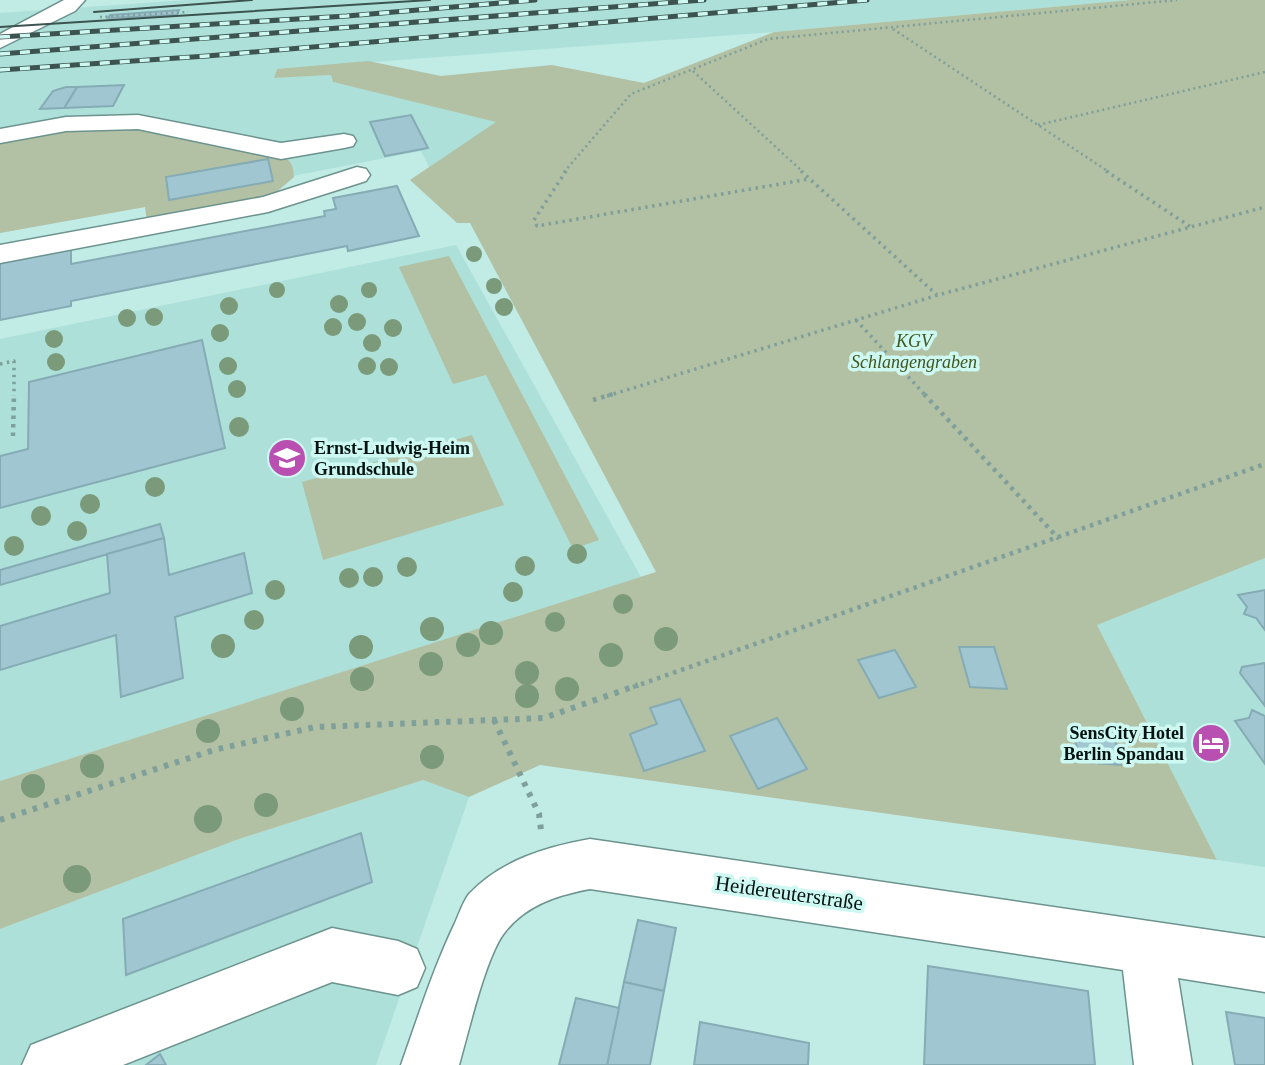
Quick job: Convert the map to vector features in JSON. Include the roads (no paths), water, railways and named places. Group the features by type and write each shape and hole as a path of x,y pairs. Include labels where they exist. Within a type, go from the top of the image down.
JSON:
{"street":[{"path":"0,42 68,7 75,0"},
{"path":"0,136 66,124 138,122 281,151 344,141"},
{"path":"0,254 268,204 357,175"},
{"name":"Heidereuterstraße","path":"430,1065 460,972 486,914 518,888 548,872 590,864 1265,965"},
{"path":"1146,946 1163,1065"},
{"path":"51,1065 332,955 398,968"}],"tram line":[{"path":"94,12 252,0"},
{"path":"0,27 430,0"}],"railway":[{"path":"0,37 347,16 535,0"},
{"path":"0,54 704,0"},
{"path":"0,70 207,56 867,0"}],"place":[{"name":"Ernst-Ludwig-Heim Grundschule","path":"287,458"},
{"name":"SensCity Hotel Berlin Spandau","path":"1211,743"}],"park label":[{"name":"KGV Schlangengraben","path":"914,351"}]}
